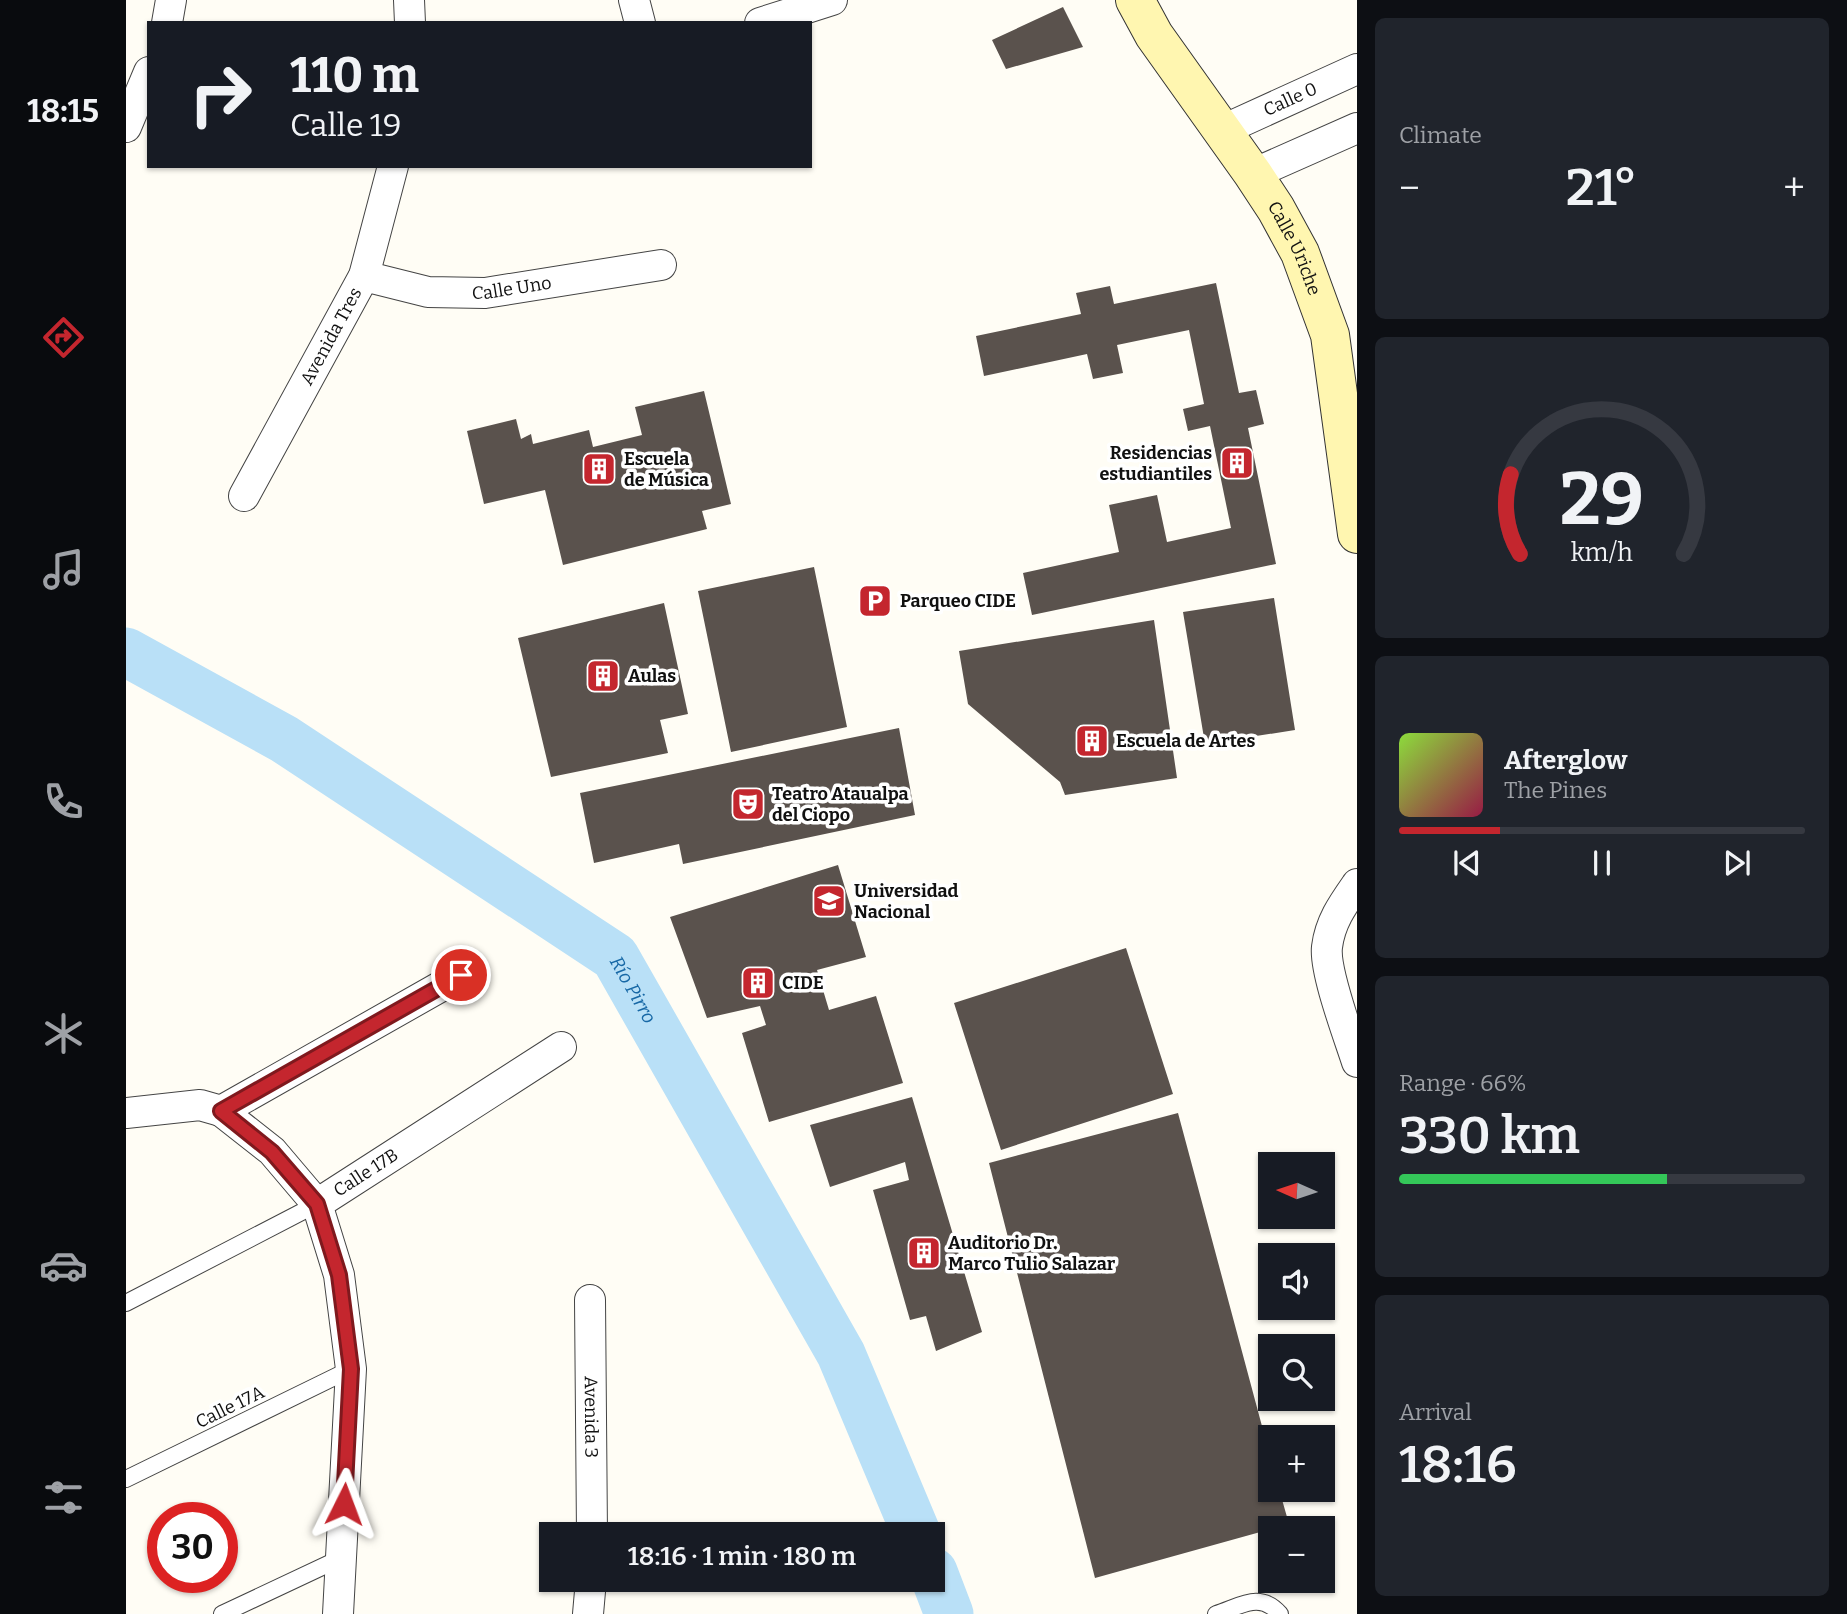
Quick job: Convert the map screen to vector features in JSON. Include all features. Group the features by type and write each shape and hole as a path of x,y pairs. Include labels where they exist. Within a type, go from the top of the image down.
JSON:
{"main road":[{"name":"Calle Uriche","path":"1135,0 1154,35 1276,209 1300,253 1330,335 1357,527"}],"street":[{"path":"167,21 172,0"},
{"path":"409,0 410,21"},
{"path":"634,0 639,21"},
{"path":"766,21 832,0"},
{"name":"Calle 0","path":"1223,130 1357,69"},
{"path":"126,127 147,77"},
{"path":"1253,174 1357,128"},
{"name":"Avenida Tres","path":"244,496 364,276 392,168"},
{"name":"Calle Uno","path":"364,276 428,292 485,293 661,265"},
{"path":"1357,884 1337,912 1326,949 1334,990 1357,1062"},
{"path":"221,1111 461,975"},
{"name":"Calle 17B","path":"317,1204 561,1047"},
{"path":"126,1113 200,1105 221,1111 272,1152 317,1204 339,1275 351,1369 338,1614"},
{"name":"Avenida 3","path":"590,1300 592,1522"},
{"path":"588,1614 590,1592"}],"lane":[{"name":"Calle 17B","path":"126,1303 317,1204"},
{"name":"Calle 17A","path":"126,1479 351,1369"},
{"path":"222,1614 341,1558"},
{"path":"1216,1614 1256,1601 1271,1604 1280,1614"}],"building":[{"path":"1063,7 1083,47 1006,69 992,40"},
{"name":"Residencias estudiantiles","path":"1216,283 1239,393 1256,390 1264,424 1248,428 1276,564 1032,615 1023,573 1119,552 1109,505 1157,495 1167,542 1231,528 1210,426 1188,431 1183,409 1204,404 1189,330 1117,345 1123,373 1093,379 1087,354 984,376 976,336 1081,314 1076,293 1110,286 1114,304"},
{"name":"Escuela de Música","path":"704,391 731,504 702,511 707,529 563,565 545,490 484,504 467,431 516,419 521,439 531,434 533,444 589,430 593,447 642,435 635,407"},
{"name":"Aulas","path":"814,567 847,727 731,752 698,591"},
{"path":"1274,598 1295,730 1205,744 1183,612"},
{"name":"Aulas","path":"664,603 688,714 660,720 668,753 551,777 518,638"},
{"name":"Escuela de Artes","path":"1154,620 1177,778 1065,795 1060,782 968,704 959,651"},
{"name":"Teatro Ataualpa del Ciopo","path":"899,728 915,815 683,864 679,844 594,863 580,793"},
{"name":"CIDE","path":"838,865 866,957 817,970 829,1010 876,996 903,1083 769,1122 742,1033 766,1025 760,1006 707,1018 670,917"},
{"path":"1126,948 1173,1094 1001,1150 954,1003"},
{"name":"Auditorio Dr. Marco Tulio Salazar","path":"912,1097 982,1332 936,1351 926,1316 910,1320 873,1190 909,1180 905,1162 830,1187 810,1125"},
{"path":"1178,1113 1262,1425 1258,1425 1258,1502 1283,1502 1287,1516 1258,1516 1258,1533 1095,1578 989,1163"}],"waterway":[{"name":"Río Pirro","path":"126,652 284,739 615,957 841,1354 912,1522"},
{"name":"Río Pirro","path":"941,1592 949,1614"}],"place":[{"name":"Residencias estudiantiles","path":"1237,463"},
{"name":"Escuela de Música","path":"599,469"},
{"name":"Parqueo CIDE","path":"875,601"},
{"name":"Aulas","path":"603,676"},
{"name":"Escuela de Artes","path":"1092,741"},
{"name":"Teatro Ataualpa del Ciopo","path":"748,804"},
{"name":"Universidad Nacional","path":"829,901"},
{"name":"CIDE","path":"758,983"},
{"name":"Auditorio Dr. Marco Tulio Salazar","path":"924,1253"}],"route":[{"path":"344,1504 351,1369 339,1275 317,1204 272,1152 221,1111 461,975"}]}
